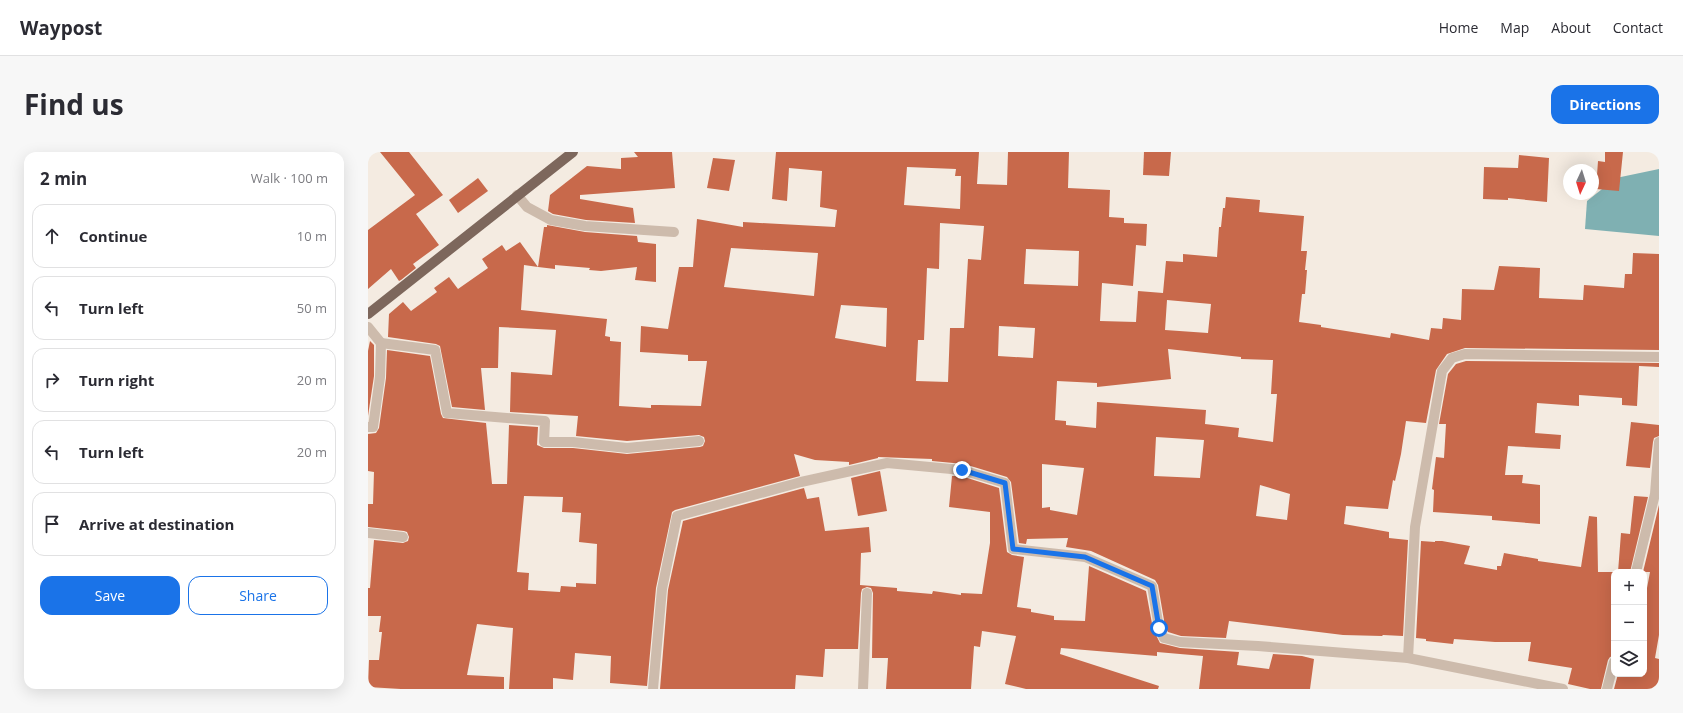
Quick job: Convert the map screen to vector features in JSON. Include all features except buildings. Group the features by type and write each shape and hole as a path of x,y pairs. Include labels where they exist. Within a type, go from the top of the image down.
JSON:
{"main road":[{"path":"368,314 573,152"}],"street":[{"path":"517,195 527,207 551,220 585,226 674,232"},
{"path":"368,327 381,343 380,377 373,427 368,427"},
{"path":"381,343 435,350 447,413 545,421 544,442 573,442 626,448 699,441"},
{"path":"1408,658 1415,527 1442,370 1452,358 1465,354 1659,357"},
{"path":"1637,569 1657,494 1659,442"},
{"path":"653,689 662,589 677,516 801,482 887,463 962,470 1005,483 1013,549 1085,557 1152,586 1159,628 1164,638 1180,642 1258,646 1408,658 1562,689"},
{"path":"368,533 403,537"},
{"path":"863,689 867,593"},
{"path":"1608,689 1611,676"}],"water":[{"path":"1659,169 1659,236 1585,229 1587,201 1599,200 1599,191 1616,178"}],"route":[{"path":"962,470 1005,483 1013,549 1085,557 1152,586 1159,628"}]}
